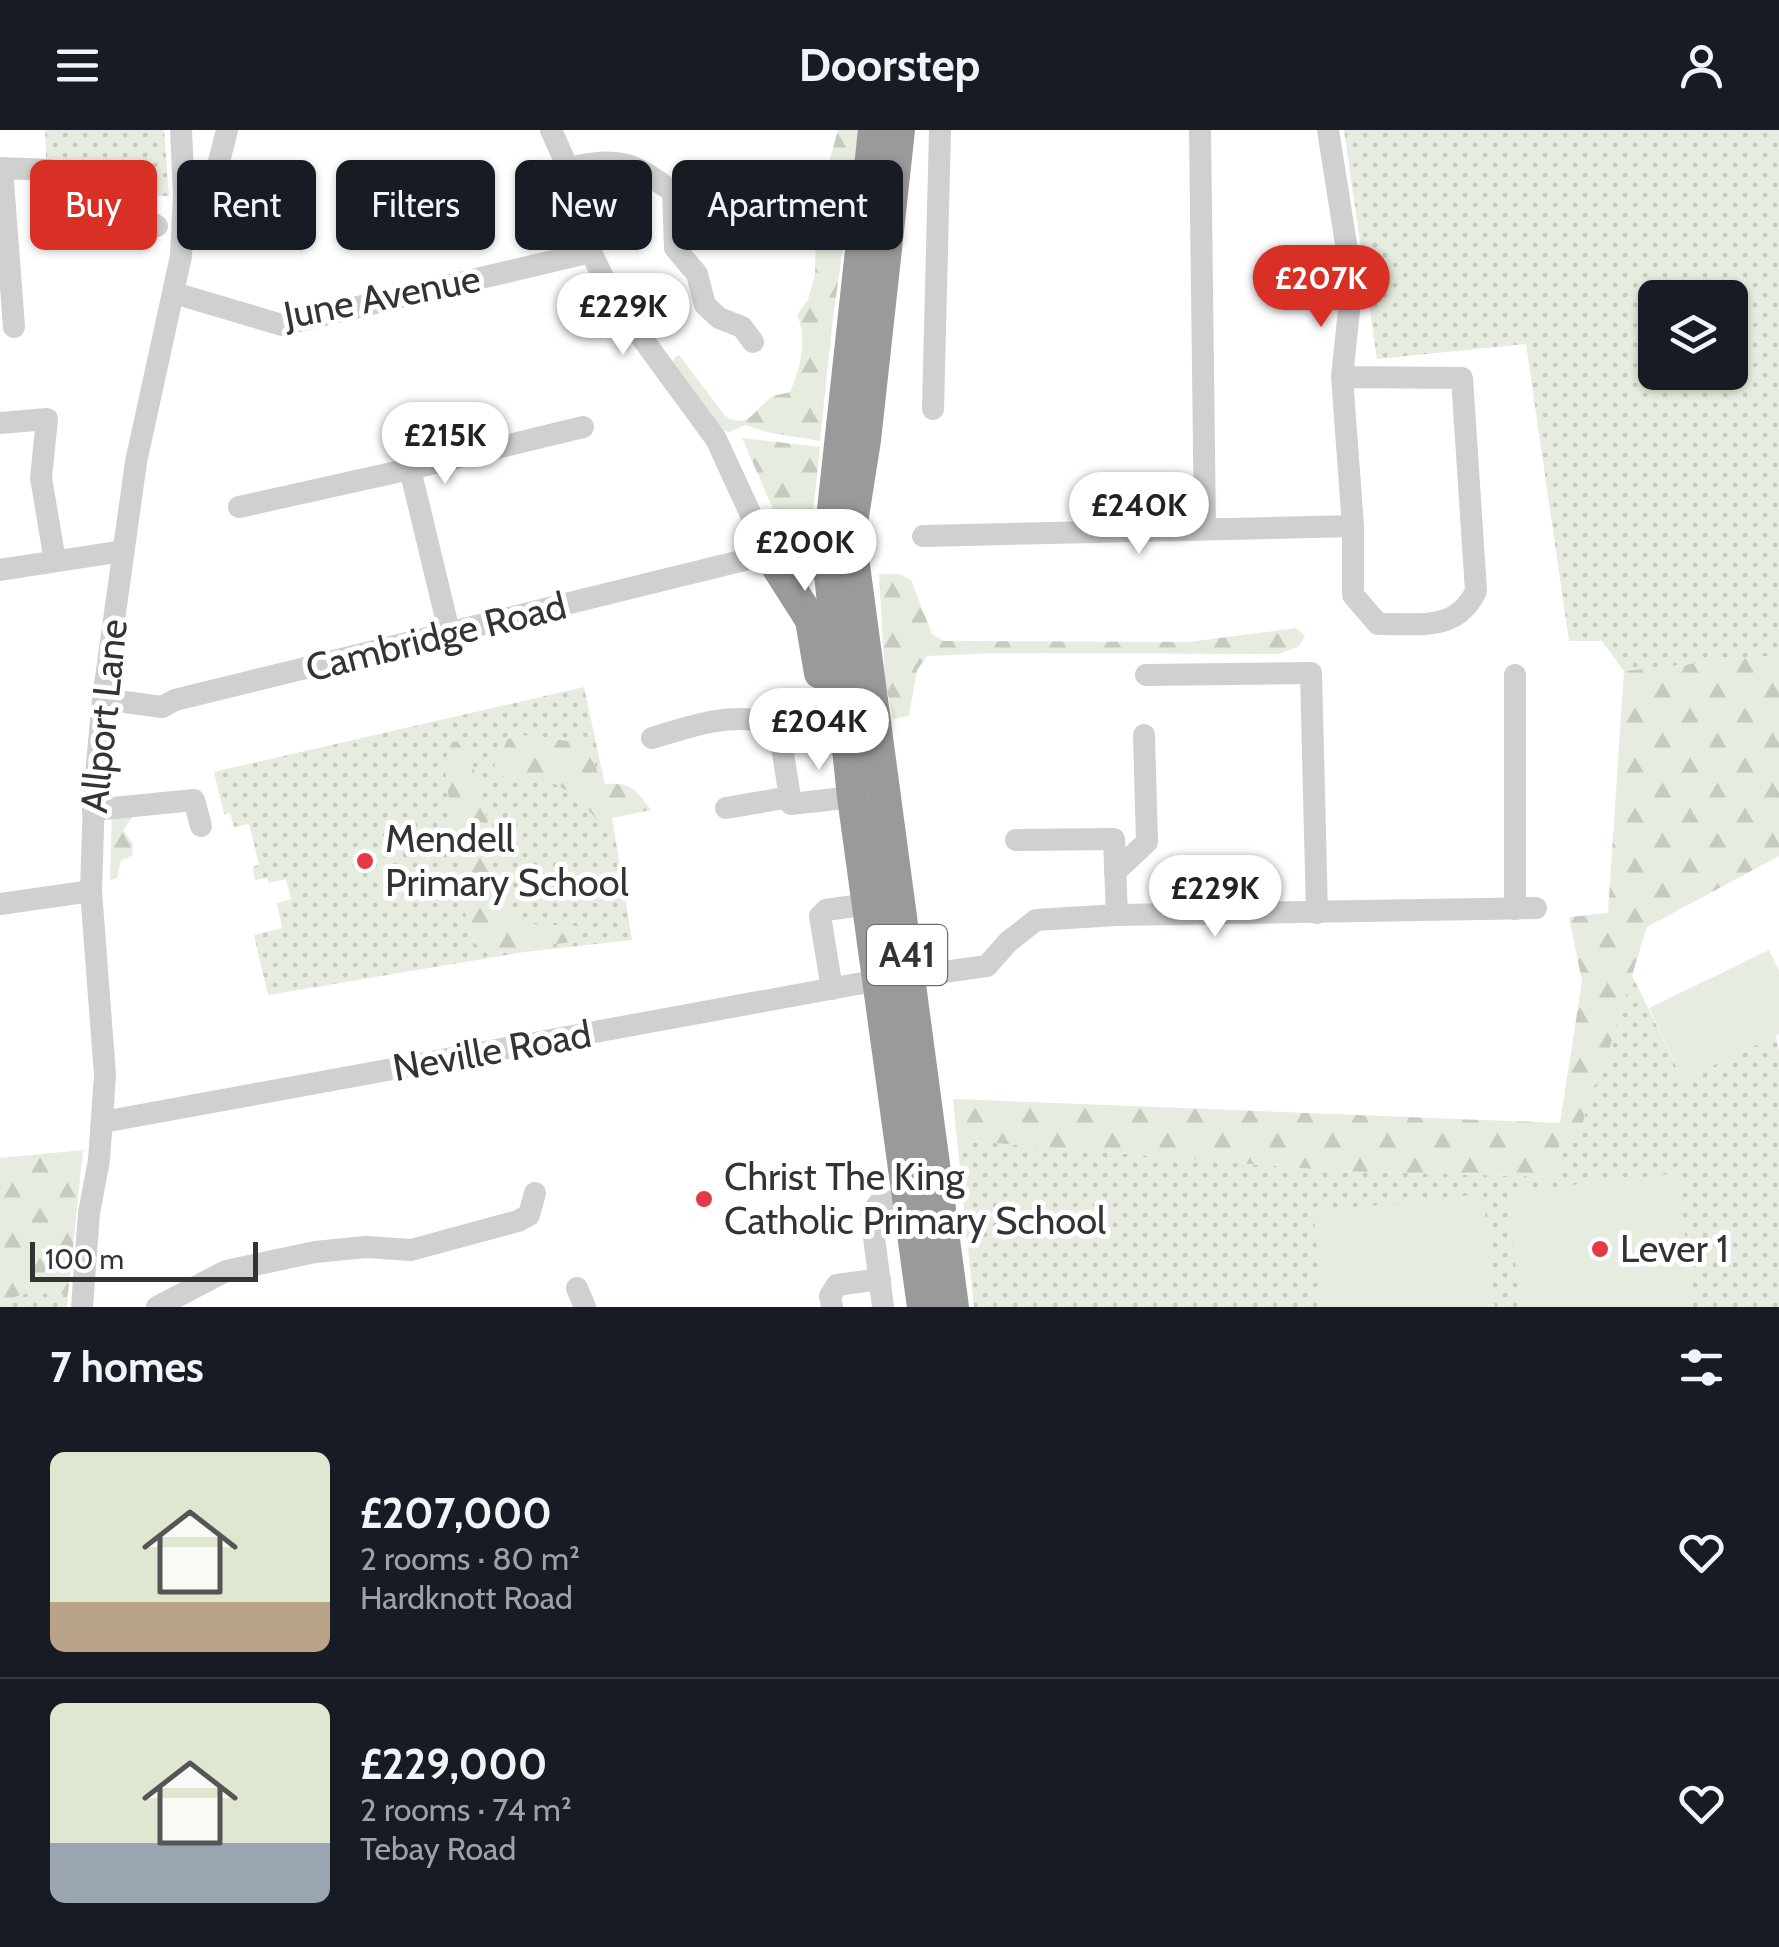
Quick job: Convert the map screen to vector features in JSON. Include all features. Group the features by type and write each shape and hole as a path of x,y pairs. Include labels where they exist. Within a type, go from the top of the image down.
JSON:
{"highway":[{"name":"A41","path":"874,130 832,519 830,574 868,904 895,978"},
{"name":"A41","path":"899,130 865,440 850,536 895,978 953,1307"},
{"path":"799,602 830,574 850,536"},
{"path":"768,554 811,620 826,704 847,736"},
{"path":"895,978 907,1058 895,1092 923,1307"}],"street":[{"name":"Allport Lane","path":"82,1307 105,1075 91,892 93,810 103,698 136,462 174,293 183,229 181,130"},
{"path":"219,160 227,130"},
{"path":"551,130 564,160"},
{"path":"854,324 885,130"},
{"path":"934,410 940,130"},
{"path":"1200,130 1205,530"},
{"path":"1328,130 1352,282 1342,377 1353,595 1378,624 1443,623 1468,610 1476,592 1462,378 1342,377"},
{"path":"14,327 1,168 30,169"},
{"path":"652,179 672,192"},
{"path":"677,250 698,274 705,305 719,318 752,329"},
{"name":"June Avenue","path":"174,293 282,325 592,252"},
{"path":"592,252 614,300 716,439 768,554 830,574 859,602"},
{"path":"0,423 47,419 41,478 54,561"},
{"path":"239,507 583,426"},
{"path":"410,469 450,635"},
{"path":"923,536 1352,526"},
{"path":"0,570 123,551"},
{"name":"Cambridge Road","path":"103,698 162,707 175,700 768,554"},
{"path":"1146,675 1312,673 1317,913"},
{"name":"Neville Road","path":"103,1122 832,989 987,966 1008,942 1036,920 1117,915 1525,908 1515,675"},
{"path":"652,737 714,719 768,722 782,747 791,804 853,797"},
{"path":"1115,872 1146,842 1144,736"},
{"path":"726,808 790,796"},
{"path":"93,810 194,800 201,826"},
{"path":"1016,840 1114,839 1117,915"},
{"path":"0,904 91,892"},
{"path":"832,989 820,916 826,910 868,904"},
{"path":"884,1307 871,1214 879,1203 909,1199"},
{"path":"157,1307 226,1271 315,1252 366,1247 411,1250 534,1213"},
{"path":"832,1307 830,1296 837,1285 880,1280"}],"green space":[{"path":"45,130 164,130 169,196 157,196 157,160 46,160"},
{"path":"838,130 860,130 856,160 830,160"},
{"path":"1344,130 1779,130 1779,655 1624,671 1602,641 1569,641 1526,344 1377,359"},
{"path":"816,250 843,250 820,441 746,425 729,432 720,429 673,362 674,358 679,355 726,417 747,419 774,396 790,392 801,354 802,334 797,315 808,300 815,275"},
{"path":"742,438 820,447 812,524 803,534 784,534"},
{"path":"879,574 899,574 911,580 932,634 944,641 1189,642 1296,628 1305,636 1299,646 1279,654 927,656 917,670 909,716 893,719 885,680"},
{"path":"1779,655 1779,856 1647,927 1599,1082 1592,1087 1578,1143 1559,1143 1557,1177 1338,1171 957,1140 953,1099 1560,1123 1582,981 1569,917 1608,913 1624,671"},
{"name":"Mendell Primary School","path":"584,687 612,818 632,940 525,952 268,995 254,935 282,928 277,903 291,899 286,879 269,883 267,878 255,880 253,867 259,864 249,824 234,827 230,813 224,814 214,772"},
{"path":"523,735 567,741 584,735 602,784 631,788 651,810 612,818 602,825 582,803 552,783 510,784 494,766 508,739"},
{"path":"466,740 488,822 489,855 509,919 577,926 582,932 579,941 487,953 469,939 444,763 452,742"},
{"path":"129,810 132,818 123,830 133,844 132,856 121,860 117,878 110,880 112,811"},
{"path":"1769,950 1779,971 1779,1034 1683,1080 1649,1008"},
{"path":"1632,975 1683,1080 1776,1035 1779,1307 974,1307 957,1140 1338,1171 1556,1177 1559,1142 1578,1143 1592,1087 1599,1081"},
{"path":"83,1150 68,1294 27,1293 0,1302 0,1158"},
{"name":"Lever 1","path":"1678,1173 1693,1307 1520,1307 1508,1192"},
{"path":"1483,1194 1495,1307 1323,1307 1313,1212"},
{"path":"27,1293 68,1294 67,1307 0,1307 0,1302"}],"place":[{"name":"Mendell Primary School","path":"365,861"},
{"name":"Christ The King Catholic Primary School","path":"704,1199"},
{"name":"Lever 1","path":"1600,1249"}]}
